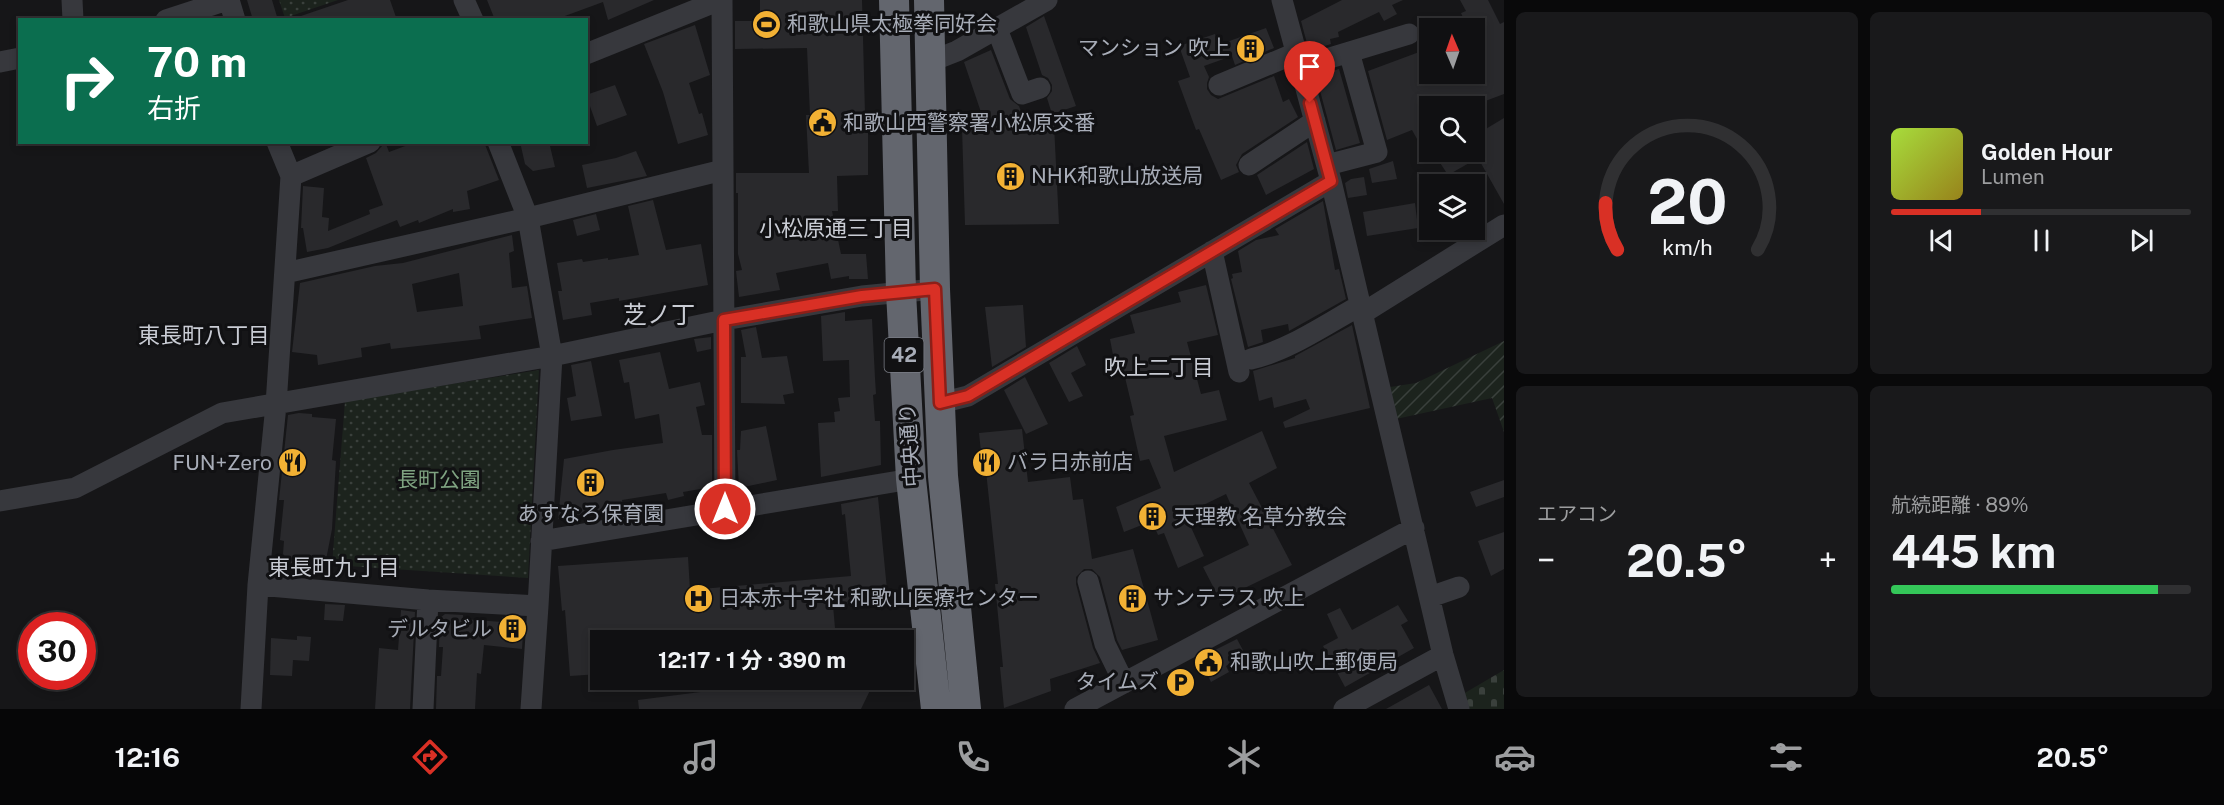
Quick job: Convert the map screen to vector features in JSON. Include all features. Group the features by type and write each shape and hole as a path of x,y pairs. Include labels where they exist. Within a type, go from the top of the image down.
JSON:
{"highway":[{"name":"中央通り","path":"894,0 901,292 911,479 936,709"},
{"name":"中央通り","path":"929,0 935,289 940,403 944,476 966,709"}],"street":[{"path":"72,0 73,18"},
{"path":"172,18 228,0 234,18"},
{"path":"465,0 472,18"},
{"path":"929,62 957,51 1047,0"},
{"path":"1282,0 1329,173 1443,655 1459,709"},
{"path":"588,53 711,2 723,170 725,509"},
{"path":"997,29 1022,94 1041,88"},
{"path":"1219,85 1298,60 1349,52 1409,34"},
{"path":"940,403 968,396 1212,251 1329,173 1377,152 1349,52"},
{"path":"0,62 18,58"},
{"path":"1249,165 1315,121"},
{"path":"251,709 258,585 276,405 291,176 278,144"},
{"path":"291,176 365,144"},
{"path":"499,144 528,218 552,356 531,709"},
{"path":"285,273 528,218 723,170"},
{"path":"1212,251 1245,365 1362,309 1504,225"},
{"path":"0,501 75,488 222,413 552,356 724,320 862,296 935,289"},
{"path":"541,541 911,479"},
{"path":"1075,709 1414,528"},
{"path":"1088,581 1105,644 1124,683"},
{"path":"258,585 428,600 538,606"},
{"path":"1430,597 1459,587"},
{"path":"423,709 428,600"},
{"path":"1344,709 1443,655"}],"green space":[{"path":"279,0 338,0 285,18"},
{"path":"1504,341 1504,432 1492,398 1396,419 1390,387 1416,383"},
{"name":"長町公園","path":"539,370 528,578 332,565 345,401"},
{"path":"1504,670 1504,709 1468,709 1463,694"}],"building":[{"path":"247,0 272,0 277,18 252,18"},
{"path":"348,0 390,0 396,18 298,18"},
{"path":"487,0 654,0 608,20 603,2 559,18 494,18"},
{"path":"760,0 862,0 865,114 870,114 868,175 837,176 838,211 832,211 841,254 866,254 868,279 849,279 849,276 831,279 828,263 776,273 780,290 739,297 736,271 742,270 738,254 736,173 809,173 806,115 810,115 807,48 735,49 735,21 760,21"},
{"path":"1342,0 1403,0 1392,5 1397,14 1384,21 1379,12 1338,32 1339,37 1330,39 1331,44 1309,51 1301,21"},
{"path":"1460,0 1488,0 1500,24 1504,22 1504,94 1485,101 1485,96 1419,96 1419,142 1412,130 1387,140 1368,71 1419,52 1419,84 1485,84 1485,18 1463,18 1461,13 1466,11"},
{"path":"1044,16 1076,106 1052,114 1047,98 1052,91 1052,85 1048,78 1042,75 1026,27"},
{"path":"695,25 710,75 689,83 699,114 702,113 708,135 678,144 663,92 644,44"},
{"path":"1266,28 1274,48 1235,65 1232,56 1204,66 1209,77 1207,89 1218,99 1274,76 1283,102 1289,99 1298,117 1242,154 1236,165 1239,172 1221,180 1199,129 1196,130 1178,81 1190,77 1179,46 1215,34 1218,45"},
{"name":"NHK和歌山放送局","path":"991,50 1010,99 1019,106 1026,126 1054,125 1059,224 965,225 962,128 986,127 964,62"},
{"path":"1339,69 1360,143 1336,150 1316,76"},
{"path":"615,85 627,115 597,126 588,94"},
{"path":"1504,118 1504,204 1480,162 1485,162 1485,129"},
{"path":"1307,142 1314,169 1266,195 1257,175"},
{"path":"386,144 389,152 411,144 485,144 499,180 467,191 470,209 453,212 453,209 419,223 418,220 400,227 397,220 328,248 307,252 303,228 301,228 303,186 324,188 322,217 329,218 328,231 370,214 369,210 383,205 366,158"},
{"path":"520,144 549,144 555,167 533,171 525,164"},
{"path":"636,151 647,176 587,188 582,165"},
{"path":"1393,161 1397,179 1372,183 1369,169"},
{"path":"1440,162 1471,162 1450,174 1447,174"},
{"path":"1364,177 1367,195 1348,198 1345,183 1351,179"},
{"path":"653,200 666,250 701,244 708,285 619,301 619,298 590,303 592,315 563,320 558,291 562,291 557,263 582,259 583,262 608,258 608,260 639,255 628,206"},
{"path":"1323,201 1335,270 1339,269 1346,299 1289,331 1288,324 1261,330 1263,342 1248,347 1231,279 1232,274 1242,272 1238,251 1256,240 1279,235 1275,229"},
{"path":"1415,203 1418,228 1367,236 1363,212"},
{"path":"596,214 600,230 577,236 573,220"},
{"path":"512,235 514,251 509,253 512,288 527,286 532,318 479,326 481,339 391,349 390,343 361,348 362,357 318,365 317,355 292,352 300,283 375,266 403,263","holes":["459,273 463,306 417,312 412,284"]},
{"path":"1206,285 1218,335 1187,342 1201,394 1219,390 1227,420 1164,436 1174,472 1262,431 1277,468 1249,483 1292,565 1220,600 1203,567 1249,545 1226,494 1185,514 1204,556 1178,568 1164,533 1158,535 1152,521 1124,532 1116,507 1161,488 1149,459 1140,461 1130,416 1134,415 1123,369 1116,371 1110,339 1135,333 1130,315 1181,302 1178,292"},
{"path":"1023,305 1026,347 992,367 985,307"},
{"path":"845,312 845,321 872,319 876,394 873,395 875,421 880,421 881,465 821,477 818,423 835,422 834,412 840,411 838,398 850,397 849,360 823,361 821,316"},
{"path":"1352,325 1370,408 1285,428 1283,422 1310,409 1306,399 1274,408 1272,397 1259,401 1253,371 1295,358"},
{"path":"756,327 762,358 787,356 794,393 783,395 785,404 741,403 741,357 746,357 741,330"},
{"path":"711,337 711,349 697,352 694,339"},
{"path":"1077,346 1086,365 1071,373 1083,396 1069,402 1049,363"},
{"path":"660,352 669,389 700,382 705,405 696,407 702,435 712,435 712,487 683,492 684,496 668,500 666,493 622,500 623,507 558,519 564,459 663,443 659,414 635,419 629,382 624,383 619,360"},
{"path":"591,361 602,416 571,421 567,398 576,396 571,365"},
{"path":"1025,377 1048,424 1026,434 1004,390"},
{"path":"312,414 312,417 336,419 332,460 336,461 332,529 325,565 291,563 283,554 284,541 280,540 284,500 279,500 288,415"},
{"path":"766,426 777,480 739,488 737,450 740,450 741,431"},
{"path":"1022,429 1028,482 1070,477 1073,500 1083,499 1092,559 1133,549 1158,640 1122,650 1117,640 1100,577 1092,569 1084,569 1076,577 1076,584 1093,648 1100,663 1050,679 1051,691 1004,708 1000,667 1003,667 995,584 998,584 986,471 983,471 979,433"},
{"path":"1504,480 1504,497 1476,507 1470,492"},
{"path":"878,497 888,600 833,605 835,630 590,630 590,675 570,676 565,610 562,611 558,566 688,557 690,590 851,576 845,514 842,515 841,504"},
{"path":"1504,532 1504,569 1491,576 1478,541"},
{"path":"325,604 345,605 343,621 324,620"},
{"path":"1398,605 1408,621 1401,625 1414,648 1345,687 1323,646 1338,638 1327,614 1340,608 1352,630"},
{"path":"401,610 415,612 410,709 375,709 379,648 398,650"},
{"path":"445,614 463,615 463,619 502,622 502,617 524,618 522,649 484,645 481,674 477,673 475,709 436,709 437,676 441,676 443,647 439,647 440,618"},
{"path":"297,636 311,637 309,661 293,660 292,676 270,675 271,638 297,640"},
{"path":"1237,639 1246,656 1226,666 1229,672 1211,682 1199,658"},
{"path":"1429,685 1442,709 1386,709"},
{"path":"716,690 870,690 861,709 639,709 638,700"}],"place":[{"name":"和歌山県太極拳同好会","path":"766,24"},
{"name":"マンション 吹上","path":"1251,48"},
{"name":"和歌山西警察署小松原交番","path":"822,123"},
{"name":"NHK和歌山放送局","path":"1010,176"},
{"name":"バラ日赤前店","path":"986,462"},
{"name":"FUN+Zero","path":"293,463"},
{"name":"あすなろ保育園","path":"591,483"},
{"name":"天理教 名草分教会","path":"1153,517"},
{"name":"日本赤十字社 和歌山医療センター","path":"698,598"},
{"name":"サンテラス 吹上","path":"1132,598"},
{"name":"デルタビル","path":"513,629"},
{"name":"和歌山吹上郵便局","path":"1209,662"},
{"name":"タイムズ","path":"1180,682"}],"district":[{"name":"小松原通三丁目","path":"836,228"},
{"name":"芝ノ丁","path":"659,315"},
{"name":"東長町八丁目","path":"204,335"},
{"name":"吹上二丁目","path":"1159,367"},
{"name":"東長町九丁目","path":"334,567"}],"route":[{"path":"725,509 724,320 862,296 935,289 940,403 968,396 1331,181 1310,103"}]}
